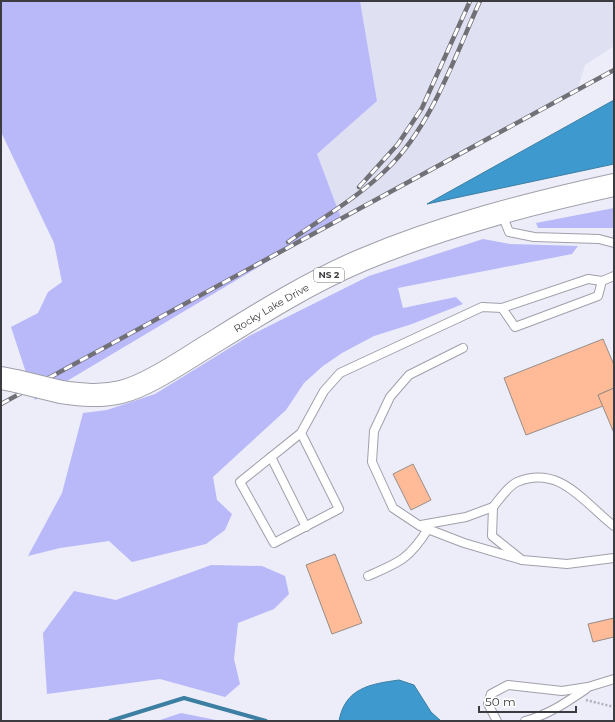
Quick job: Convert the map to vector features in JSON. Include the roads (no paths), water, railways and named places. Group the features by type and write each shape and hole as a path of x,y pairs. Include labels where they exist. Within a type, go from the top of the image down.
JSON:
{"main road":[{"name":"Rocky Lake Drive","path":"9,379 61,392 81,395 102,396 123,392 176,365 281,301 336,272 402,244 460,224 548,199 614,185"}],"lane":[{"path":"502,213 509,232 534,237 598,239 614,243"},
{"path":"301,433 339,509 274,543 240,482 301,433 324,391 340,373 482,307 502,308 588,279 602,281 614,276"},
{"path":"502,308 515,327 598,296 602,281"},
{"path":"463,348 409,375 390,397 374,431 372,462 393,508 424,527 464,543 522,560 567,564 614,558"},
{"path":"271,457 306,527"},
{"path":"424,527 466,517 493,507 516,483 544,477 572,487 614,526"},
{"path":"493,507 492,536 522,560"},
{"path":"368,576 403,560 418,545 424,527"},
{"path":"497,721 488,704 491,694 508,685 562,691 588,687 614,679"},
{"path":"525,721 543,715 588,687"}],"waterway":[{"path":"110,721 184,698 266,721"}],"railway":[{"path":"359,187 398,144 422,108 470,1"},
{"path":"288,242 340,207 377,179 404,151 430,111 452,67 480,1"},
{"path":"1,404 614,70"}]}
